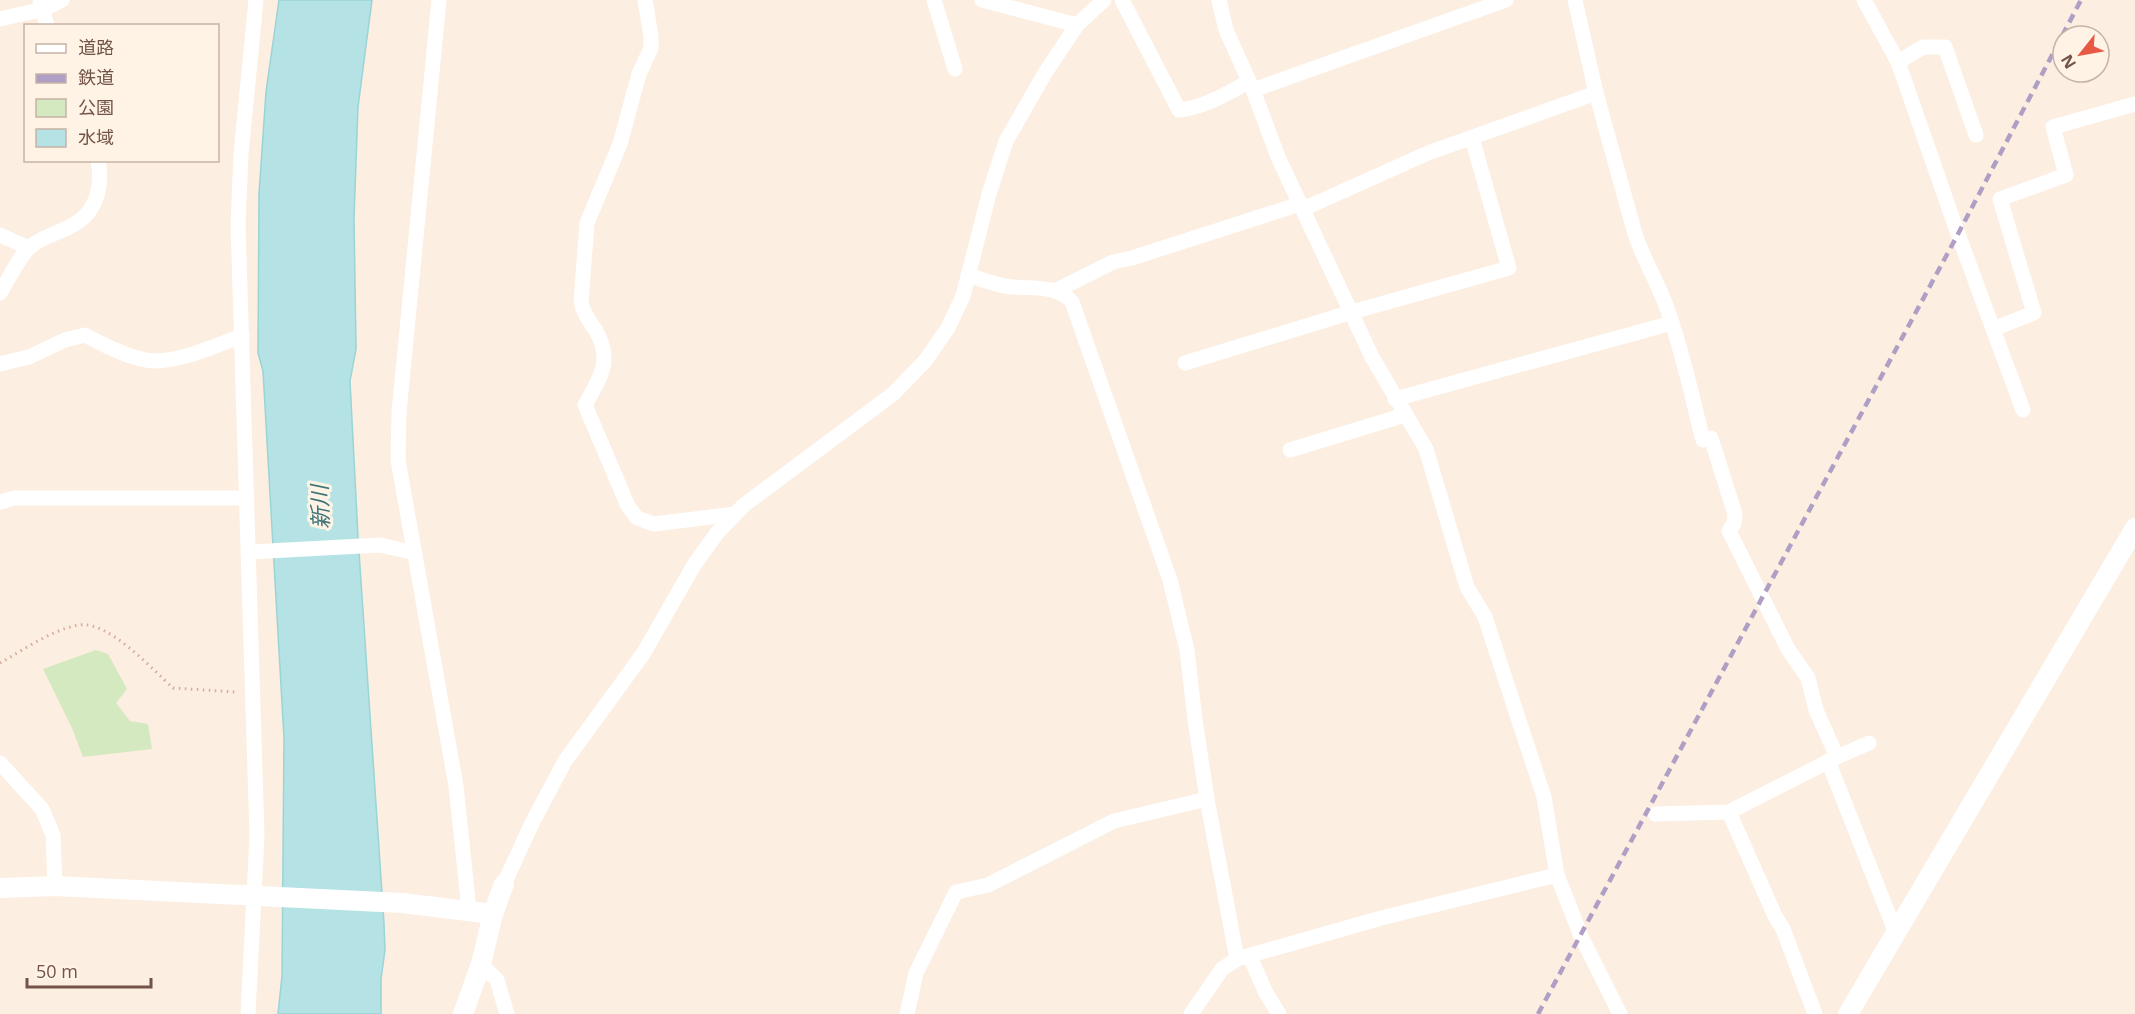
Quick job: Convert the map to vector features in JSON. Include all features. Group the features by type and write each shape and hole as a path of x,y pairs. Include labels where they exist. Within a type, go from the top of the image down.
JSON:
{"street":[{"path":"0,19 42,4 62,0"},
{"path":"248,1014 259,895 252,693 253,552 246,498 238,213 241,154 256,0"},
{"path":"439,0 399,412 398,460 456,786 469,910"},
{"path":"645,0 651,48 639,74 620,144 587,223 581,302 583,310 604,345 605,359 600,379 585,405 628,506 637,518 654,524 735,514"},
{"path":"934,0 955,69"},
{"path":"982,0 1077,25"},
{"path":"463,1014 482,964 493,914 504,884 533,821 565,761 642,654 693,565 717,533 744,505 893,394 924,361 948,328 963,296 989,194 1006,141 1077,25 1104,0"},
{"path":"1122,0 1179,110 1207,104 1251,86 1506,0"},
{"path":"1220,0 1226,30 1251,86 1278,157 1372,357 1426,449 1467,587 1485,617 1544,797 1557,876 1581,936 1620,1014"},
{"path":"1575,0 1596,93 1635,234 1642,256 1661,290 1672,323 1703,440 1711,438 1736,514 1734,524 1729,531 1788,649 1808,678 1832,759 1896,933"},
{"path":"1864,0 1898,62 2023,410"},
{"path":"42,4 47,24"},
{"path":"1898,62 1923,47 1945,47 1976,135"},
{"path":"1057,290 1113,262 1302,207 1428,153 1596,93"},
{"path":"1993,328 2034,313 2000,199 2066,175 2053,127 2135,104"},
{"path":"1185,363 1352,312 1509,268 1472,138"},
{"path":"0,292 29,248 47,235 73,225 88,214 96,200 101,181 98,162"},
{"path":"0,235 29,248"},
{"path":"968,275 1005,286 1057,290 1066,295 1076,312 1170,580 1187,650 1207,799 1244,958 1279,1014"},
{"path":"1395,399 1672,323"},
{"path":"0,364 29,357 65,340 86,335 114,351 155,361 193,354 242,336"},
{"path":"1290,450 1405,415"},
{"path":"0,502 14,498 246,498"},
{"path":"1848,1014 2135,528"},
{"path":"253,552 380,545 415,553"},
{"path":"1655,814 1729,812 1832,759 1869,743"},
{"path":"0,763 42,809 53,835 55,886"},
{"path":"908,1014 916,973 956,892 988,885 1114,821 1207,799"},
{"path":"1729,812 1775,916 1783,929 1815,1014"},
{"path":"1191,1014 1222,969 1244,958 1385,917 1557,876"},
{"path":"0,888 55,886 259,895 402,903 493,914"},
{"path":"482,964 497,980 507,1014"}],"path":[{"path":"0,663 55,632 81,624 103,629 143,660 173,688 252,693"}],"green space":[{"path":"96,650 108,654 127,689 116,703 130,721 148,724 152,749 83,757 72,728 43,669"}],"water":[{"name":"新川","path":"279,0 372,0 358,107 354,218 356,349 350,381 384,923 385,950 381,979 381,1014 278,1014 282,976 284,738 263,371 258,353 259,194 266,92"}],"railway":[{"path":"1538,1014 1958,234 2081,0"}]}
